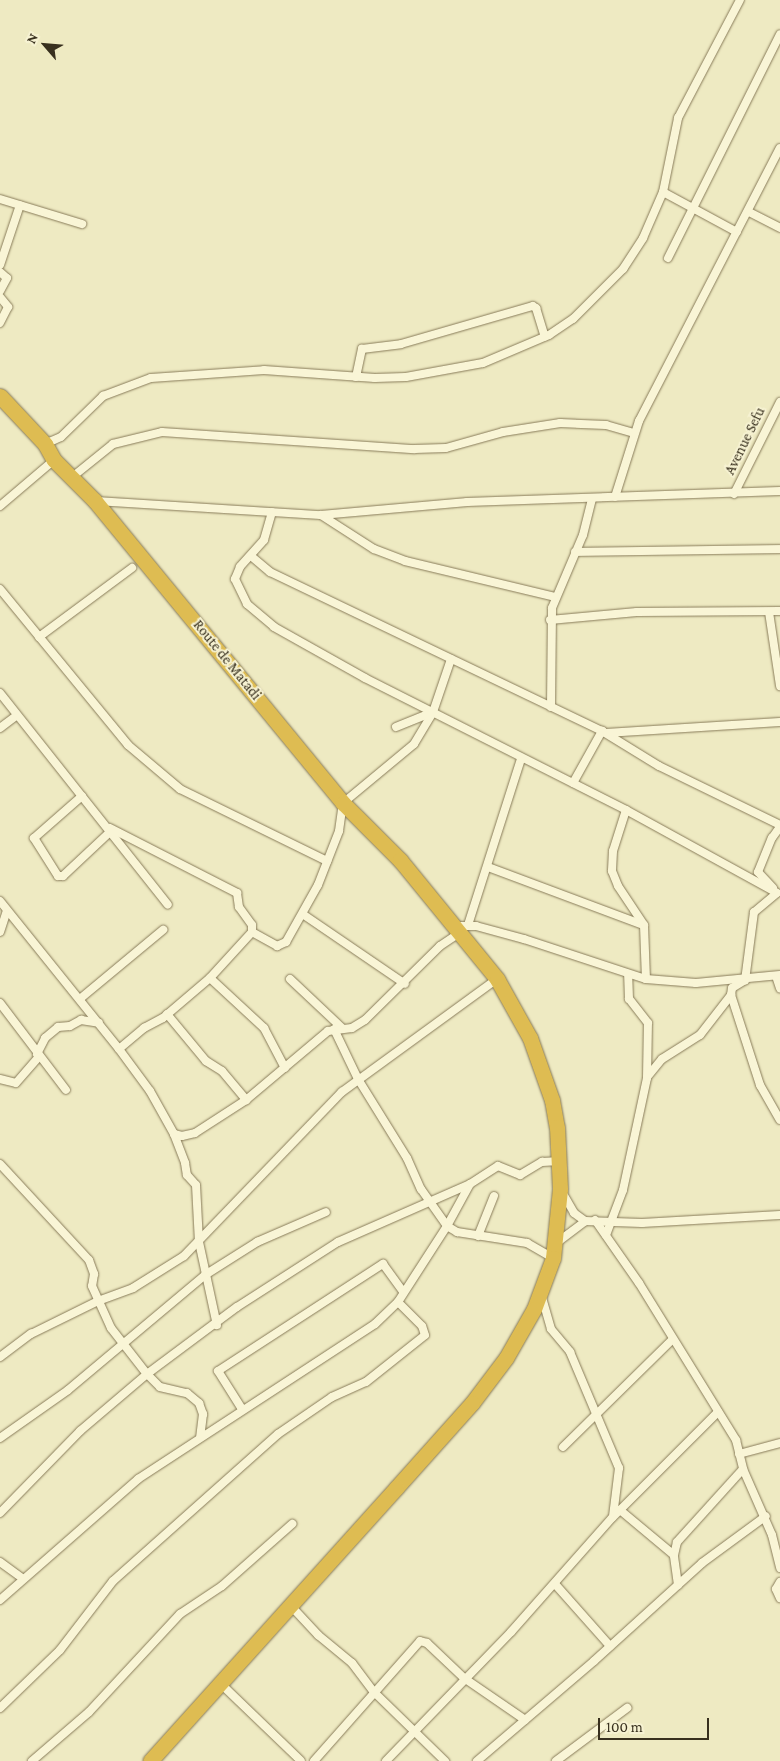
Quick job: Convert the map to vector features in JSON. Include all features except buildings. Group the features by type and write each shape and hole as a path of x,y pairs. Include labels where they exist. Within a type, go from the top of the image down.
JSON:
{"highway":[{"name":"Route de Matadi","path":"0,396 45,444 54,460 95,500 343,803 400,860 459,928 497,979 530,1038 540,1065 552,1100 560,1161 560,1189 554,1251 541,1293 506,1358 472,1403 150,1761"}],"street":[{"path":"45,444 61,437 103,396 152,378 249,370 356,377 406,377 435,373 503,356 545,337 573,319 623,269 643,238 663,192 678,118 740,0"},
{"path":"668,258 780,34"},
{"path":"615,497 634,433 780,148"},
{"path":"663,192 737,232"},
{"path":"0,199 82,224"},
{"path":"0,265 20,205"},
{"path":"748,212 780,228"},
{"path":"0,272 7,278 0,291"},
{"path":"0,297 8,307 0,323"},
{"path":"356,377 362,349 401,344 533,306 536,308 545,337"},
{"name":"Avenue Sefu","path":"734,494 780,402"},
{"path":"71,478 113,444 162,432 414,450 453,447 503,432 560,423 606,425 634,433"},
{"path":"0,506 54,460"},
{"path":"95,500 321,515 467,502 780,492"},
{"path":"550,707 550,620 555,597 575,552 592,499"},
{"path":"272,512 264,540 240,568 236,579 254,611 304,645 521,759 626,810 779,894"},
{"path":"321,515 374,549 405,561 555,597"},
{"path":"575,552 780,549"},
{"path":"251,556 270,572 604,732 659,766 780,826 772,838 758,872 779,894"},
{"path":"39,637 132,568"},
{"path":"0,589 128,745 180,789 327,861"},
{"path":"550,620 637,612 780,611"},
{"path":"769,612 780,686"},
{"path":"252,932 280,946 304,915 339,831 343,803 408,751 433,712 451,659"},
{"path":"0,693 110,829 168,905"},
{"path":"396,727 433,712"},
{"path":"0,728 16,715"},
{"path":"604,732 780,722"},
{"path":"572,783 604,732"},
{"path":"174,1134 182,1136 195,1133 246,1100 284,1068 338,1028 352,1028 365,1020 405,984 459,928 488,867 521,759"},
{"path":"82,796 34,838 58,876 63,876 110,829"},
{"path":"626,810 613,851 612,871 618,886 644,925 646,979"},
{"path":"110,829 237,893 239,907 252,925 252,932 210,978 167,1014 119,1049"},
{"path":"488,867 644,925"},
{"path":"745,980 754,912 779,894"},
{"path":"0,902 80,998 119,1049 150,1091 174,1134 185,1163 186,1175 196,1184 199,1242 217,1325"},
{"path":"0,932 7,910"},
{"path":"304,915 405,984"},
{"path":"459,928 524,939 628,975 646,979 696,983 745,980 778,975 780,988"},
{"path":"80,998 162,930"},
{"path":"606,1234 623,1190 647,1078 648,1023 629,999 628,975"},
{"path":"210,978 264,1028 284,1068"},
{"path":"290,979 338,1028 358,1079 396,1138 429,1201 447,1226 478,1236 527,1243 554,1251 585,1221 642,1223 780,1215"},
{"path":"0,1357 31,1334 98,1301 133,1288 184,1256 342,1092 497,979"},
{"path":"745,980 732,988 731,995 760,1085 780,1120"},
{"path":"647,1078 662,1059 700,1035 731,995"},
{"path":"0,1003 66,1090"},
{"path":"167,1014 206,1061 222,1071 246,1100"},
{"path":"0,1079 16,1083 38,1055 45,1038 58,1027 70,1026 81,1020 99,1023"},
{"path":"0,1513 80,1431 147,1374 217,1325 237,1307 338,1242 470,1184 500,1165 520,1175 542,1162 560,1161"},
{"path":"0,1164 89,1260 94,1274 92,1286 111,1328 147,1374 160,1386 195,1397 203,1414 200,1437"},
{"path":"0,1600 22,1578 52,1556 138,1479 242,1409 375,1324 398,1302 447,1226 470,1184"},
{"path":"560,1189 574,1213 585,1221"},
{"path":"478,1236 494,1196"},
{"path":"0,1438 68,1390 205,1275 257,1242 326,1212"},
{"path":"596,1220 736,1440 743,1470 766,1516 780,1568"},
{"path":"242,1409 218,1371 383,1264 403,1292"},
{"path":"541,1293 551,1329 570,1352 620,1473 616,1512"},
{"path":"0,1708 60,1650 113,1582 264,1446 324,1402 366,1382 425,1335 422,1326 398,1302"},
{"path":"563,1447 672,1340"},
{"path":"386,1761 417,1732 464,1678 555,1584 616,1512 718,1412"},
{"path":"739,1454 780,1443"},
{"path":"678,1585 674,1555 680,1537 743,1470"},
{"path":"616,1512 674,1555"},
{"path":"477,1761 720,1549 766,1516"},
{"path":"32,1761 89,1712 180,1614 222,1586 292,1524"},
{"path":"0,1562 22,1578"},
{"path":"780,1582 776,1589 780,1598"},
{"path":"555,1584 610,1646"},
{"path":"291,1606 323,1640 352,1663 375,1693 445,1761"},
{"path":"314,1761 420,1641 428,1643 464,1678 525,1720"},
{"path":"220,1683 301,1761"},
{"path":"556,1761 626,1708"}]}
